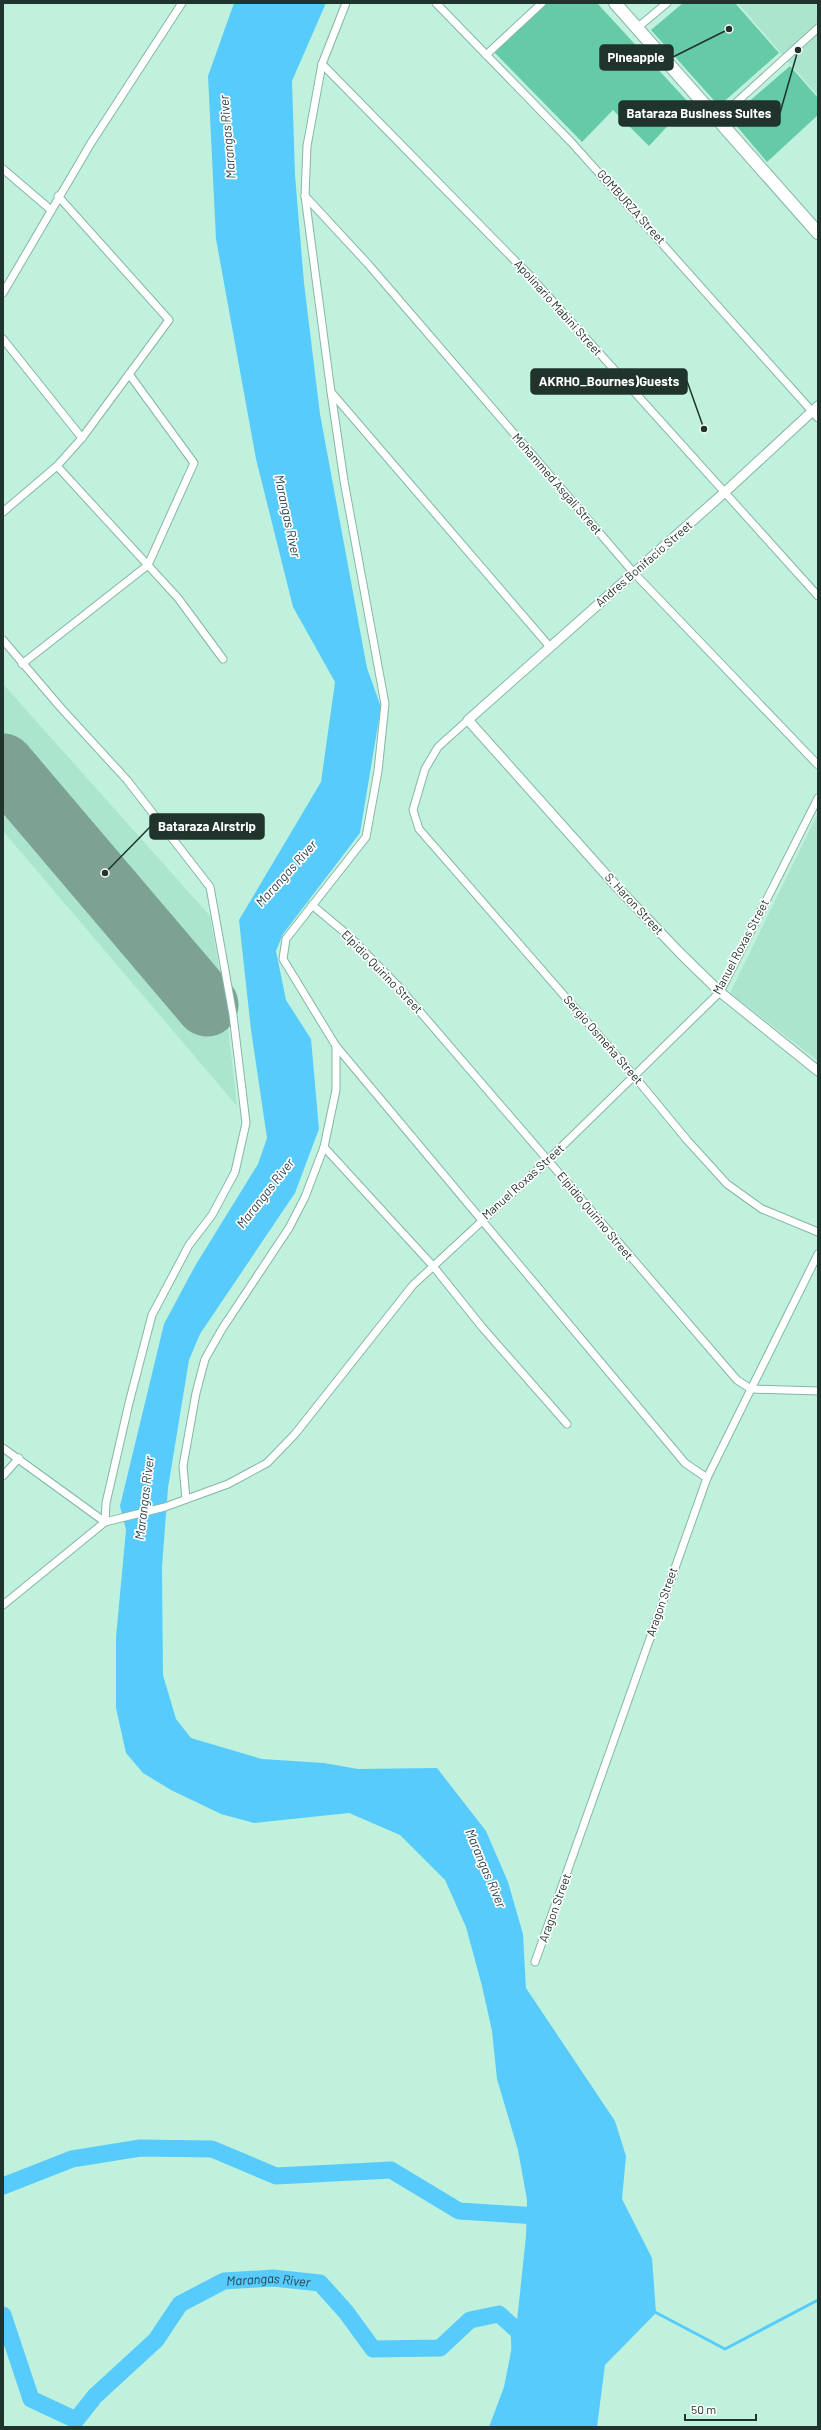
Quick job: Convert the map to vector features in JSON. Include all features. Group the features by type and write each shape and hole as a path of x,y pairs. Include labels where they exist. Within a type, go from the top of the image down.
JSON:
{"main road":[{"path":"615,3 818,233"}],"street":[{"path":"3,293 58,196 125,87 154,49 182,3"},
{"path":"346,3 322,64 307,146 305,196 344,481 385,704 378,771 366,837 286,939 283,959 336,1046 483,1219 685,1463 707,1478"},
{"name":"GOMBURZA Street","path":"436,3 572,143 816,412"},
{"path":"486,55 542,3"},
{"path":"637,28 667,3"},
{"path":"717,120 818,28"},
{"name":"Apolinario Mabini Street","path":"322,64 530,276 818,596"},
{"path":"3,169 51,210"},
{"path":"3,512 57,466 82,438 169,320 58,196"},
{"name":"Mohammed Asgali Street","path":"305,196 368,264 634,573 818,765"},
{"path":"3,340 82,438"},
{"path":"22,664 148,565 194,463 129,374"},
{"path":"331,392 550,647"},
{"name":"Andres Bonifacio Street","path":"468,720 816,412"},
{"path":"57,466 178,598 223,659"},
{"path":"3,640 22,664 127,780 210,887 233,1015 246,1123 235,1172 212,1215 189,1245 152,1315 129,1403 106,1503 105,1522 3,1605"},
{"name":"Sergio Osmeña Street","path":"468,720 438,747 431,757 415,800 414,817 418,829 636,1077 687,1140 727,1184 762,1209 818,1232"},
{"name":"S. Haron Street","path":"468,720 617,887 720,992 818,1071"},
{"name":"Manuel Roxas Street","path":"105,1522 165,1507 228,1484 267,1463 295,1434 404,1296 433,1266 636,1077 720,992 818,798"},
{"name":"Elpidio Quirino Street","path":"312,905 349,936 397,985 728,1371 737,1380 751,1389"},
{"path":"186,1499 183,1466 196,1393 205,1359 222,1329 289,1228 305,1197 324,1146 336,1090 336,1046"},
{"path":"324,1146 433,1266 482,1327 568,1424"},
{"name":"Aragon Street","path":"536,1962 707,1478 818,1254"},
{"path":"751,1389 818,1391"},
{"path":"3,1448 19,1458 105,1522"},
{"path":"3,1476 19,1458"}],"shaded area":[{"path":"547,3 597,3 689,103 649,146 613,110 582,142 494,52"},
{"path":"683,3 735,3 779,53 719,106 651,30"},
{"path":"738,3 818,3 818,96"},
{"path":"790,66 818,98 818,115 767,162 730,118"},
{"path":"3,684 210,916 226,1009 237,1106 3,831"},
{"path":"818,813 818,1061 730,993"}],"water":[{"path":"234,3 326,3 292,81 295,175 304,283 320,414 367,668 381,707 360,833 283,934 276,951 286,1000 311,1039 319,1129 295,1193 200,1334 189,1360 168,1488 162,1567 163,1675 176,1719 191,1738 262,1759 324,1763 358,1769 437,1768 486,1831 508,1882 523,1934 526,1988 615,2121 626,2156 622,2199 652,2258 656,2313 605,2365 597,2427 489,2427 504,2387 517,2321 526,2236 527,2200 518,2150 497,2079 492,2031 482,1986 466,1927 445,1880 400,1835 349,1813 254,1823 221,1814 171,1790 143,1773 126,1753 116,1708 116,1637 126,1530 120,1506 164,1324 195,1266 258,1164 267,1138 251,1030 239,920 321,782 335,682 293,607 256,459 216,239 208,76"}],"waterway":[{"name":"Marangas River","path":"3,2186 72,2159 140,2148 212,2149 276,2176 391,2170 459,2211 537,2216 549,2211"},
{"name":"Marangas River","path":"3,2315 31,2399 76,2420 95,2396 156,2340 180,2304 224,2281 273,2278 320,2283 346,2312 373,2349 440,2348 470,2320 499,2314 519,2332 520,2350"},
{"path":"653,2311 725,2349 818,2300"}],"runway":[{"path":"3,765 207,1005"}],"place":[{"name":"Pineapple","path":"729,29"},
{"name":"Bataraza Business Suites","path":"798,50"},
{"name":"AKRHO_Bournes)Guests","path":"704,429"},
{"name":"Bataraza Airstrip","path":"105,873"}]}
